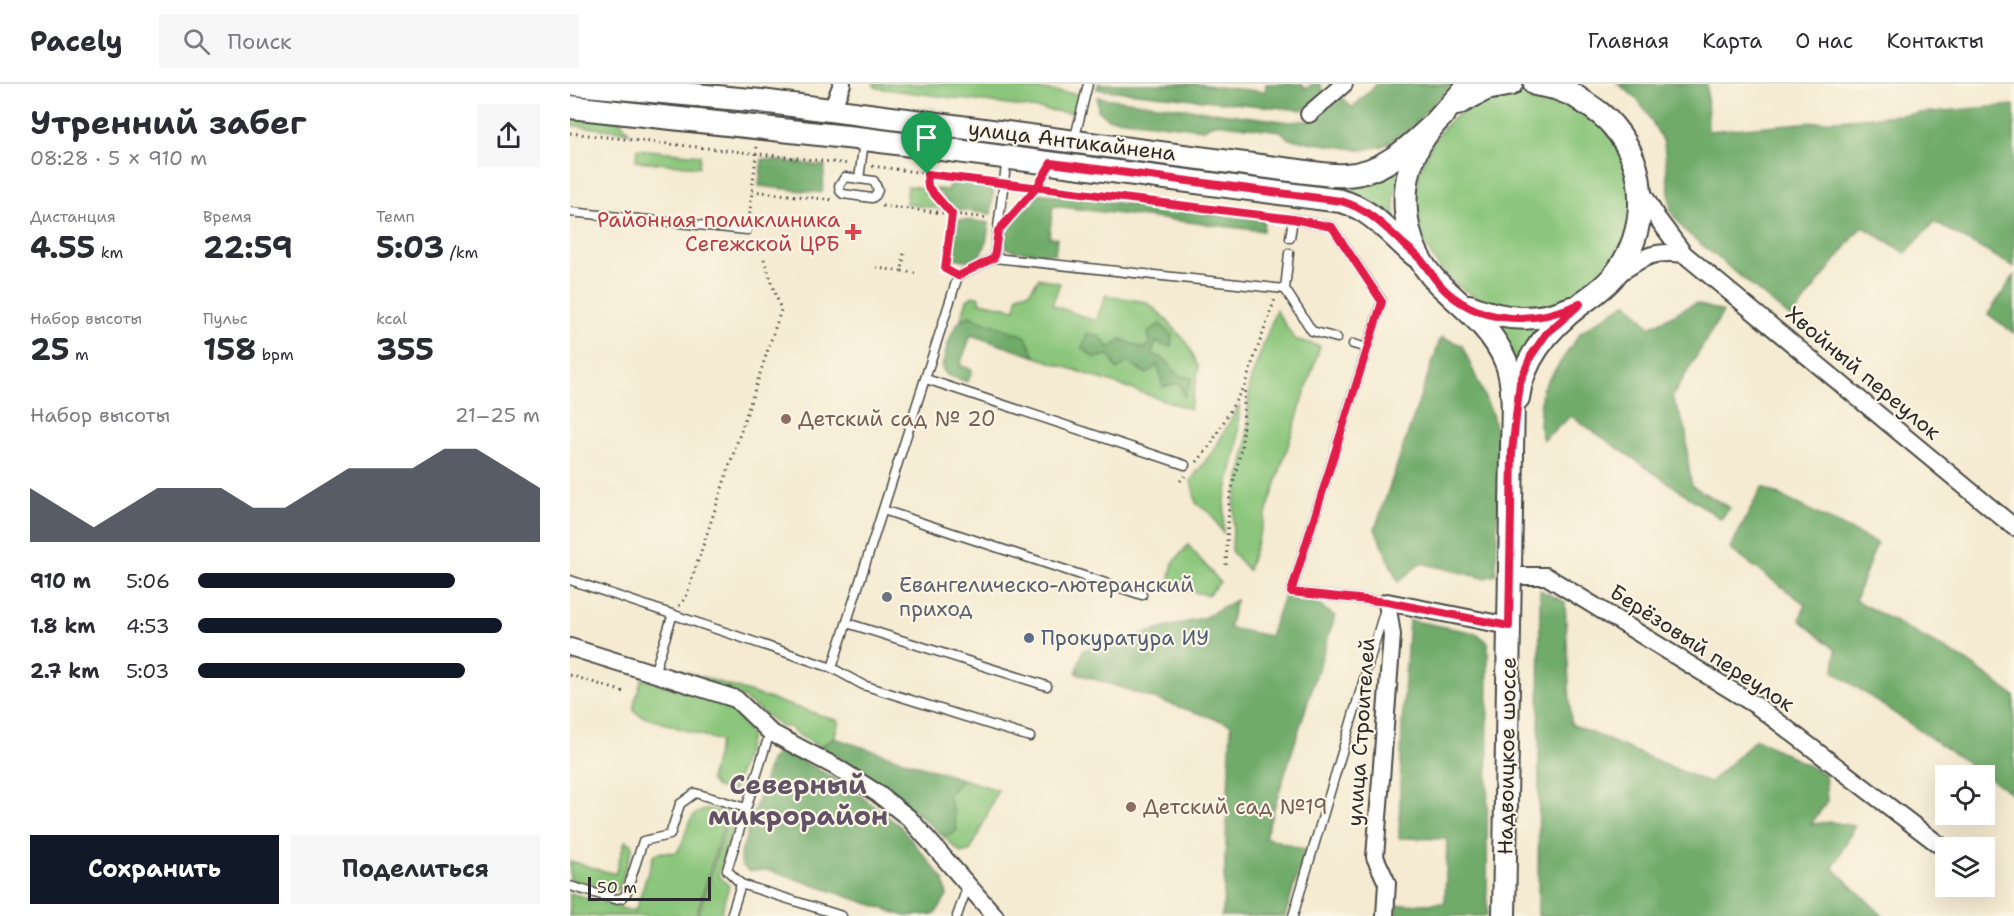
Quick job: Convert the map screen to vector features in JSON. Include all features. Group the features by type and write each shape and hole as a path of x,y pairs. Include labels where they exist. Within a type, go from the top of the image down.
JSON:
{"street":[{"name":"улица Антикайнена","path":"575,84 761,101 1345,175 1370,170 1399,154 1413,144 1444,114"},
{"path":"832,110 842,84"},
{"path":"1309,114 1344,84"},
{"path":"1469,84 1428,132 1417,150 1406,184 1406,219 1420,260 1433,278 1492,335 1507,364 1511,379 1512,452"},
{"path":"1444,114 1465,98 1486,89 1511,84"},
{"path":"1535,84 1568,90 1596,109 1613,125 1626,144 1635,166 1641,207 1633,244 1614,276"},
{"name":"улица Антикайнена","path":"570,107 865,139 1341,201 1364,210 1374,217 1420,260"},
{"path":"865,139 868,114"},
{"name":"Хвойный переулок","path":"1640,189 1657,218 1684,254 2014,527"},
{"path":"1512,452 1520,382 1531,356 1546,334 1614,276 1647,255 1666,252 1684,254"},
{"path":"1449,293 1468,306 1490,315 1513,319 1547,316 1580,304"},
{"name":"Надвоицкое шоссе","path":"1504,916 1512,452"},
{"name":"Берёзовый переулок","path":"1511,576 1546,576 1757,706 1935,842"},
{"path":"1387,602 1509,626"},
{"name":"улица Строителей","path":"1385,916 1387,883 1375,857 1392,635 1387,602"},
{"path":"570,647 736,699 770,732 836,767 877,793 909,818 995,916"}],"lane":[{"path":"1074,141 1088,84"},
{"path":"859,179 865,139"},
{"path":"994,258 1007,157"},
{"path":"570,212 747,230"},
{"path":"1290,238 1293,219 1332,227 1382,302 1291,592 1387,602 1293,916"},
{"path":"1289,253 1282,289 1312,331 1336,338"},
{"path":"832,668 958,276 994,258 1282,289"},
{"path":"1353,344 1367,348"},
{"path":"926,379 1189,467"},
{"path":"883,510 1142,595"},
{"path":"570,580 832,668 863,685 1030,737"},
{"path":"654,673 673,614"},
{"path":"847,623 1047,686"},
{"path":"770,732 727,870 741,884 842,916"},
{"path":"570,886 615,900 622,898 626,894 643,841 670,835 680,804 695,793 746,808"},
{"path":"731,916 741,884"},
{"path":"957,916 968,885"}],"path":[{"path":"572,134 756,152 1293,219"},
{"path":"747,230 757,142"},
{"path":"998,231 1037,187 1051,163"},
{"path":"927,174 928,187 952,214 945,269 958,276"},
{"path":"902,271 904,253"},
{"path":"673,614 686,597 781,310 763,256"},
{"path":"876,268 915,273"},
{"path":"1180,481 1189,467 1210,446 1245,384 1282,289"},
{"path":"1226,565 1230,502 1242,445 1245,384"},
{"path":"570,675 627,693"}],"green space":[{"path":"873,84 990,84 1084,95 1079,109 1070,113 877,88"},
{"path":"1098,84 1196,84 1265,92 1266,84 1301,84 1306,89 1312,84 1320,84 1325,95 1302,110 1097,89"},
{"path":"1377,84 1452,84 1407,132 1383,146 1362,150 1289,139 1281,131 1214,123 1204,129 1107,118 1098,110 1097,97 1290,122 1312,120 1341,96 1352,108"},
{"path":"1618,84 1707,84 1708,131 2014,105 2014,267 1934,222 1906,253 1862,226 1791,318 1685,231 1671,212 1664,143 1635,97"},
{"path":"570,86 746,108 745,117 570,98"},
{"path":"1535,92 1575,105 1593,116 1608,131 1624,159 1632,189 1632,211 1624,241 1608,269 1593,284 1565,300 1545,306 1513,308 1473,295 1455,284 1440,269 1424,241 1418,221 1416,189 1429,149 1440,131 1455,116 1483,100 1503,94"},
{"path":"570,114 619,119 629,132 570,125"},
{"path":"637,149 700,155 699,167 636,161"},
{"path":"762,159 825,166 822,193 759,186"},
{"path":"1401,169 1394,199 1396,220 1374,204 1354,195 1306,187 1308,182 1345,186 1367,184"},
{"path":"949,181 994,186 991,214 954,209 936,189 948,190"},
{"path":"908,186 922,188 943,209 906,204"},
{"path":"1037,193 1264,221 1263,231 1053,206 1049,237 1057,238 1055,254 1015,251 1007,248 1005,240 1009,225"},
{"path":"956,219 989,223 985,245 976,258 963,260 951,257"},
{"path":"2014,276 2014,333 1988,314"},
{"path":"1039,278 1060,283 1052,305 1096,321 1106,295 1146,302 1163,316 1188,344 1199,368 1190,409 971,335 960,321 967,300 973,296 978,296 980,302 1015,309 1018,295 1030,291"},
{"path":"1627,302 1650,327 1695,303 1723,312 1672,397 1686,430 1692,486 1730,508 1721,519 1571,416 1543,440 1539,425 1542,389 1581,332"},
{"path":"1276,310 1294,339 1320,346 1248,570 1232,552 1234,504 1247,445 1249,385"},
{"path":"969,316 1025,336 1035,356 971,335 960,365 972,370 968,382 947,375 942,368 951,336 960,321"},
{"path":"1500,323 1542,323 1516,373 1511,351"},
{"path":"1160,324 1172,335 1171,347 1156,342 1152,353 1168,362 1178,376 1192,378 1184,396 1179,383 1163,387 1158,365 1147,374 1128,362 1117,370 1109,355 1095,358 1082,348 1087,333 1099,336 1110,348 1121,339 1145,349 1150,342 1148,332"},
{"path":"1441,337 1462,345 1492,414 1499,444 1496,575 1484,578 1421,563 1398,582 1375,529"},
{"path":"1239,405 1238,444 1225,499 1223,533 1211,514 1196,503 1191,480 1214,450"},
{"path":"1762,487 1877,543 1855,600 1968,662 2014,696 2014,795 1995,782 1995,765 1970,765 1834,672 1836,650 1800,620 1805,604 1730,549"},
{"path":"1188,545 1220,582 1208,595 1168,587 1173,563"},
{"path":"1540,590 1565,602 1571,724 1709,783 1756,739 1825,774 1827,802 1811,824 1831,822 1855,826 1833,868 1883,916 1538,916"},
{"path":"1284,595 1312,601 1335,616 1265,837 1305,850 1285,916 1221,916 1231,724 1076,673 1083,650 1205,617 1236,600 1229,628 1270,636"},
{"path":"1409,620 1476,633 1488,642 1487,916 1397,916 1397,905 1445,903 1447,839 1399,838 1402,725"},
{"path":"674,668 839,721 834,738 820,747 789,727 782,727 742,697 676,672"},
{"path":"642,678 731,706 751,736 733,793 716,787 710,780 720,741 641,716 634,711"},
{"path":"834,738 962,779 947,795 957,830 951,835 942,835 883,788 820,747"},
{"path":"777,752 791,755 846,785 900,826 944,880 947,896 935,914 905,916 769,870 749,871 742,865 740,856 770,761"},
{"path":"962,779 998,790 970,851 961,853 942,835 951,835 953,810 947,795"},
{"path":"710,809 727,813 696,916 570,916 570,893 635,912 654,854 677,852 691,820 701,811"},
{"path":"729,814 736,816 718,875 729,886 720,916 698,916"},
{"path":"625,841 632,844 632,849 619,889 610,892 570,880 570,861 615,874"}],"place":[{"name":"Районная поликлиника Сегежской ЦРБ","path":"853,232"},
{"name":"Детский сад № 20","path":"786,419"},
{"name":"Евангелическо-лютеранский приход","path":"887,597"},
{"name":"Прокуратура ИУ","path":"1029,638"},
{"name":"Детский сад №19","path":"1131,807"}],"district":[{"name":"Северный микрорайон","path":"798,800"}],"route":[{"path":"927,174 928,187 952,214 945,269 958,276 994,258 998,231 1037,187 1051,163 1341,201 1364,210 1374,217 1420,260 1433,278 1468,306 1490,315 1513,319 1559,314 1580,304 1546,334 1531,356 1520,382 1512,452 1509,626 1387,602 1291,592 1382,302 1332,227 1293,219 1037,187 927,174"}]}
